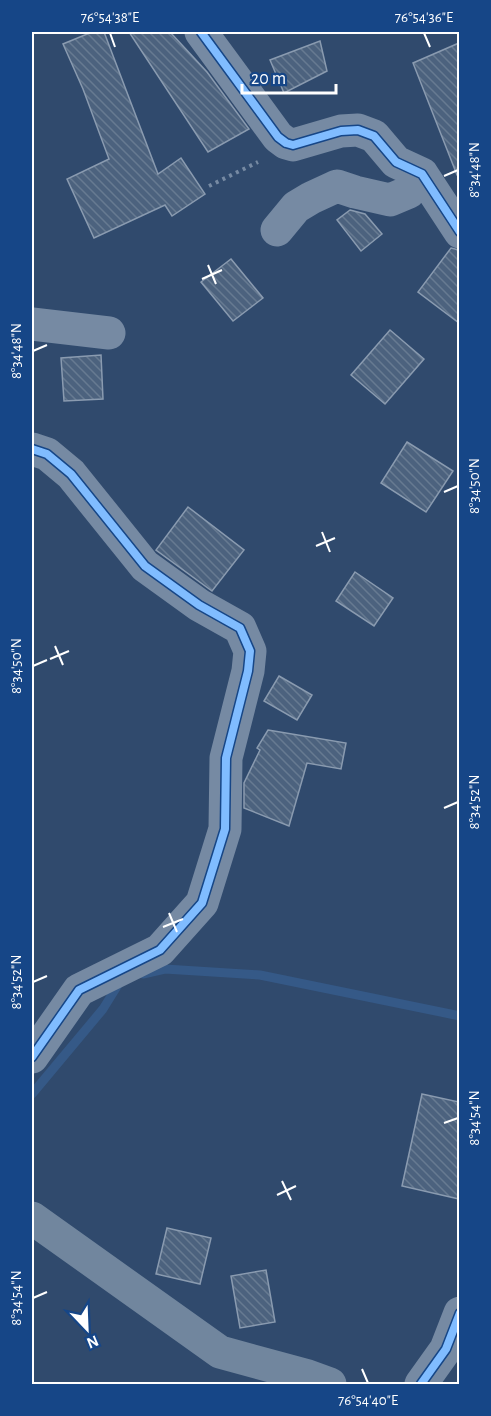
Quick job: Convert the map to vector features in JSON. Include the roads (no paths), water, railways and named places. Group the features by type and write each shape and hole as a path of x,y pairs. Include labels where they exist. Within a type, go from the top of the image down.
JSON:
{"main road":[{"path":"32,1218 220,1352 330,1384"}],"street":[{"path":"201,32 278,137 293,145 340,131 358,130 374,136 396,162 422,174 459,232"},
{"path":"277,230 297,207 337,186 390,200 409,192 422,174"},
{"path":"32,324 109,333"},
{"path":"32,449 47,454 71,474 145,566 199,605 240,628 250,651 248,671 226,758 225,829 202,903 160,950 79,990 32,1057"},
{"path":"421,1384 446,1349 459,1313"}],"waterway":[{"path":"143,974 165,969 260,975 460,1016"},
{"path":"32,1094 103,1009 121,980"}]}
